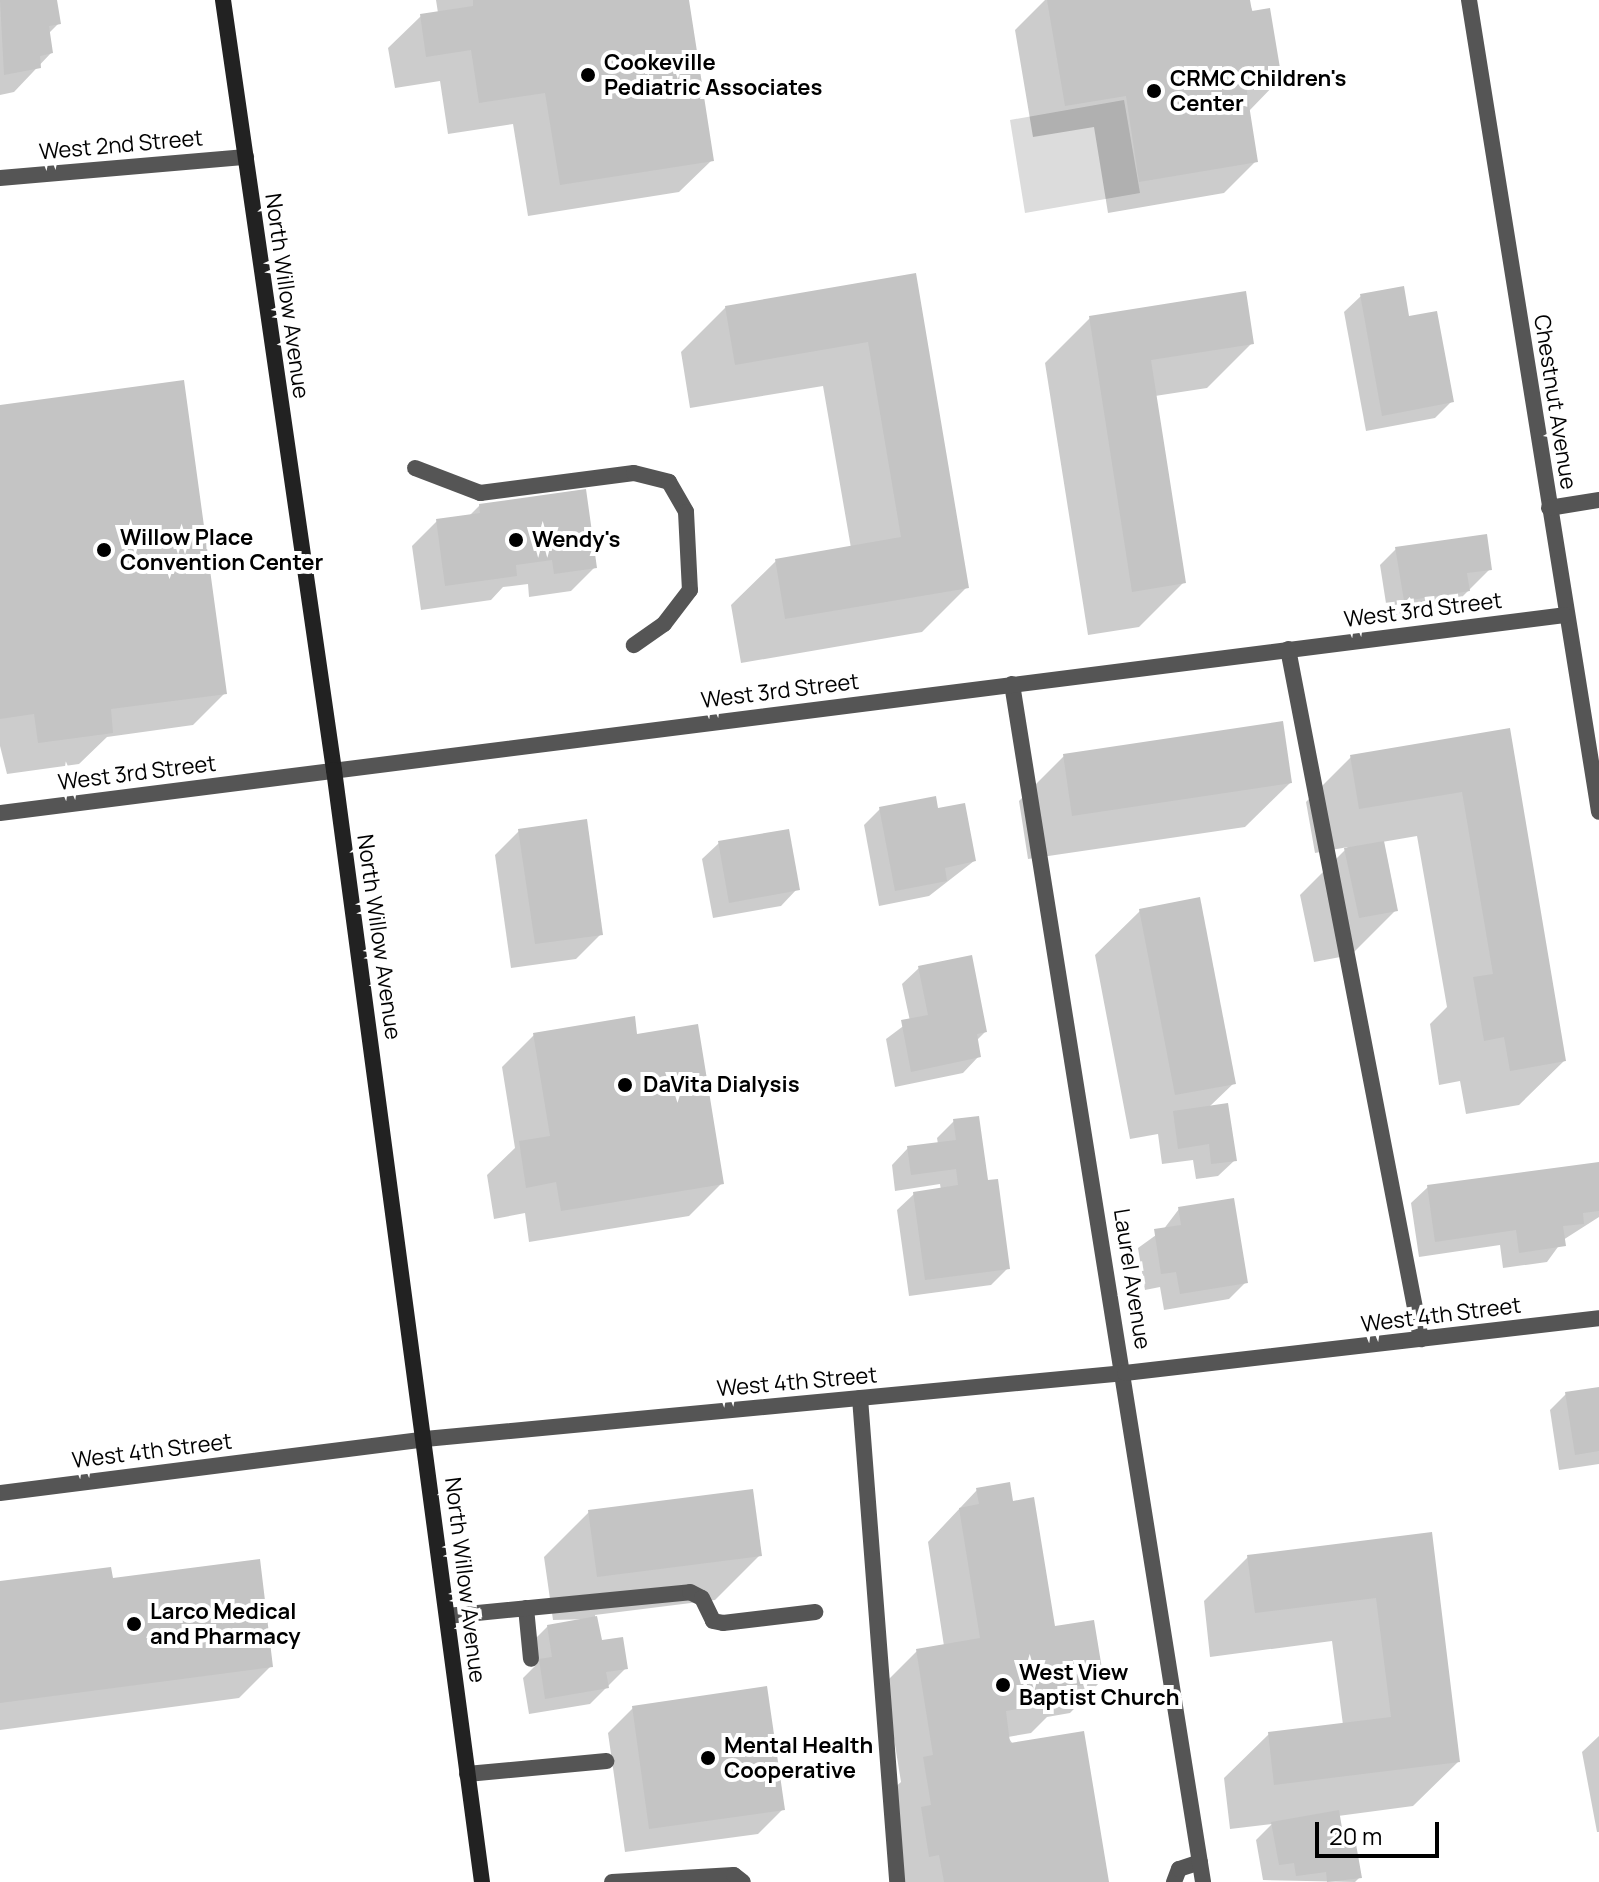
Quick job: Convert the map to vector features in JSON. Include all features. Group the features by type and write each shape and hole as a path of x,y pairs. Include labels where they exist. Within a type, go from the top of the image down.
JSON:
{"main road":[{"name":"North Willow Avenue","path":"223,0 334,770 482,1882"}],"street":[{"name":"Chestnut Avenue","path":"1469,0 1565,615 1599,812"},
{"name":"West 2nd Street","path":"0,178 246,157"},
{"path":"415,468 480,493 634,473 669,482 686,512 690,590 664,624 634,645"},
{"path":"1549,508 1599,500"},
{"name":"West 3rd Street","path":"0,813 1565,615"},
{"path":"1288,649 1421,1339"},
{"name":"Laurel Avenue","path":"1012,684 1125,1373 1203,1882"},
{"name":"West 4th Street","path":"0,1493 425,1439 1125,1373 1599,1318"},
{"path":"860,1398 897,1882"},
{"path":"447,1616 690,1592 702,1598 713,1621 723,1623 815,1612"},
{"path":"526,1608 531,1659"},
{"path":"467,1774 606,1761"},
{"path":"1174,1882 1179,1869 1200,1862"},
{"path":"612,1882 734,1875 743,1882"}],"shaded area":[{"path":"1124,100 1140,193 1025,213 1010,120"}],"building":[{"path":"0,0 57,0 61,24 49,26 53,53 40,56 41,68 4,75"},
{"name":"Cookeville Pediatric Associates","path":"473,0 689,0 714,161 560,185 545,93 479,103 471,50 426,57 420,14 473,6"},
{"name":"CRMC Children's Center","path":"1047,0 1250,0 1252,11 1270,8 1282,80 1246,86 1258,162 1139,182 1126,96 1065,106"},
{"path":"916,273 969,588 785,619 775,559 901,537 868,342 735,365 725,306"},
{"path":"1404,286 1409,316 1437,311 1454,402 1382,416 1360,294"},
{"path":"1246,291 1254,344 1151,360 1186,583 1132,592 1089,316"},
{"name":"Willow Place Convention Center","path":"184,380 227,694 111,709 113,733 38,743 34,714 0,719 0,405"},
{"name":"Wendy's","path":"586,489 597,568 554,574 552,560 516,565 517,576 445,586 436,519 480,513 479,504"},
{"path":"1487,534 1492,570 1467,573 1470,591 1404,601 1395,547"},
{"path":"1283,721 1292,783 1072,816 1063,754"},
{"path":"1510,728 1566,1061 1510,1071 1504,1037 1484,1041 1473,977 1493,974 1462,792 1359,809 1350,755"},
{"path":"936,796 938,808 965,803 976,861 945,868 947,881 895,891 879,807"},
{"path":"587,819 603,935 535,944 518,829"},
{"path":"789,829 800,890 729,903 718,841"},
{"path":"1384,841 1398,911 1359,918 1344,848"},
{"path":"1200,897 1236,1084 1175,1095 1139,909"},
{"path":"972,955 987,1032 977,1034 981,1057 911,1072 901,1020 928,1015 918,966"},
{"name":"DaVita Dialysis","path":"635,1016 637,1034 698,1024 724,1184 561,1211 556,1182 526,1188 519,1141 550,1136 533,1033"},
{"path":"1228,1103 1237,1161 1211,1164 1209,1144 1178,1149 1173,1111"},
{"path":"979,1116 988,1180 998,1179 1010,1269 925,1280 913,1192 958,1185 956,1169 911,1175 907,1146 956,1140 953,1119"},
{"path":"1599,1162 1599,1211 1583,1213 1584,1224 1563,1226 1566,1246 1519,1253 1516,1230 1435,1242 1427,1185"},
{"path":"1234,1198 1248,1283 1180,1294 1176,1272 1161,1274 1154,1229 1181,1225 1178,1207"},
{"path":"1599,1387 1599,1451 1575,1455 1565,1392"},
{"name":"West View Baptist Church","path":"1010,1482 1013,1501 1034,1497 1055,1626 1094,1620 1104,1681 1063,1689 1065,1701 1006,1711 1010,1743 1084,1731 1109,1882 944,1882 939,1855 929,1857 921,1807 931,1805 923,1757 933,1755 916,1649 980,1638 959,1508 979,1504 976,1488"},
{"path":"753,1489 762,1556 597,1577 588,1510"},
{"path":"1432,1532 1460,1762 1274,1785 1268,1732 1391,1717 1376,1598 1255,1613 1247,1555"},
{"name":"Larco Medical and Pharmacy","path":"260,1559 273,1667 0,1703 0,1581 111,1567 113,1578"},
{"path":"597,1616 602,1640 623,1637 628,1669 606,1672 609,1688 545,1699 539,1659 552,1657 547,1625"},
{"name":"Mental Health Cooperative","path":"767,1686 785,1810 649,1829 632,1706"},
{"path":"1339,1810 1345,1846 1356,1844 1362,1878 1327,1882 1326,1872 1296,1876 1294,1863 1279,1865 1271,1822"}],"place":[{"name":"Cookeville Pediatric Associates","path":"588,75"},
{"name":"CRMC Children's Center","path":"1154,91"},
{"name":"Wendy's","path":"516,540"},
{"name":"Willow Place Convention Center","path":"104,550"},
{"name":"DaVita Dialysis","path":"625,1085"},
{"name":"Larco Medical and Pharmacy","path":"134,1624"},
{"name":"West View Baptist Church","path":"1003,1685"},
{"name":"Mental Health Cooperative","path":"708,1758"}]}
